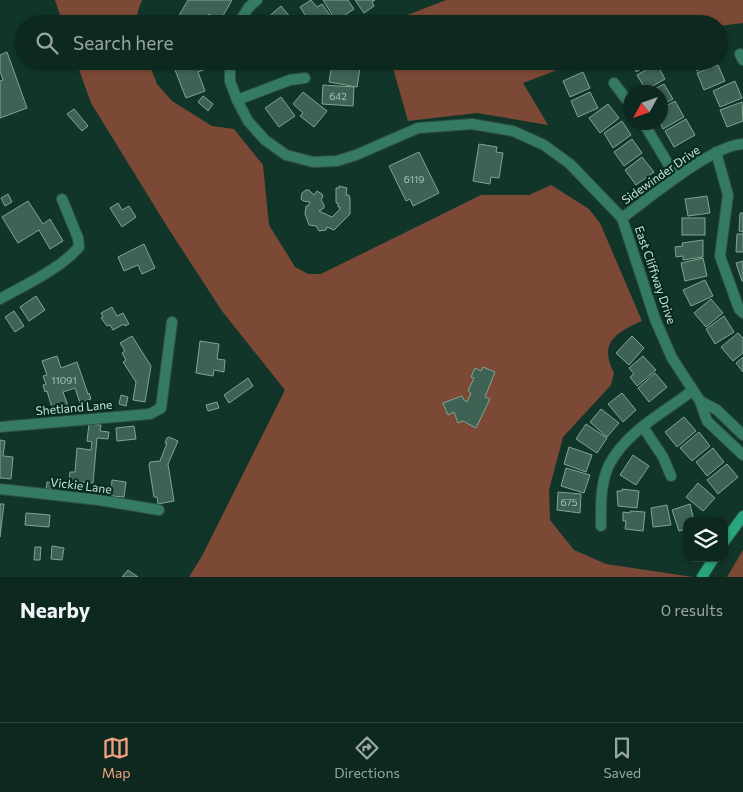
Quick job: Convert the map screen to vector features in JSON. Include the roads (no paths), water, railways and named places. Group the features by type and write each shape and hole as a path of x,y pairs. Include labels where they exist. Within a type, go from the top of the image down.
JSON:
{"main road":[{"path":"728,537 743,516"},
{"path":"702,577 711,562"}],"street":[{"path":"244,15 257,0"},
{"name":"East Cliffway Drive","path":"230,70 230,81 248,121 265,140 286,155 313,162 337,161 356,155 418,128 472,124 513,131 544,145 570,164 622,218 656,319 672,358 700,401 707,421 743,455"},
{"path":"237,100 290,80 305,78"},
{"path":"614,83 623,95"},
{"path":"647,130 676,178"},
{"name":"Sidewinder Drive","path":"622,218 676,178 716,152 743,144"},
{"path":"716,152 728,194 720,256 739,309 743,313"},
{"path":"0,299 58,265 72,255 79,247 78,238 62,199"},
{"name":"Shetland Lane","path":"0,427 150,414 161,408 172,322"},
{"path":"601,526 602,491 609,466 626,440 692,391"},
{"name":"East Cliffway Drive","path":"700,401 717,410 743,434"},
{"path":"643,427 663,457 671,476"},
{"name":"Vickie Lane","path":"0,489 99,500 160,510"}]}
